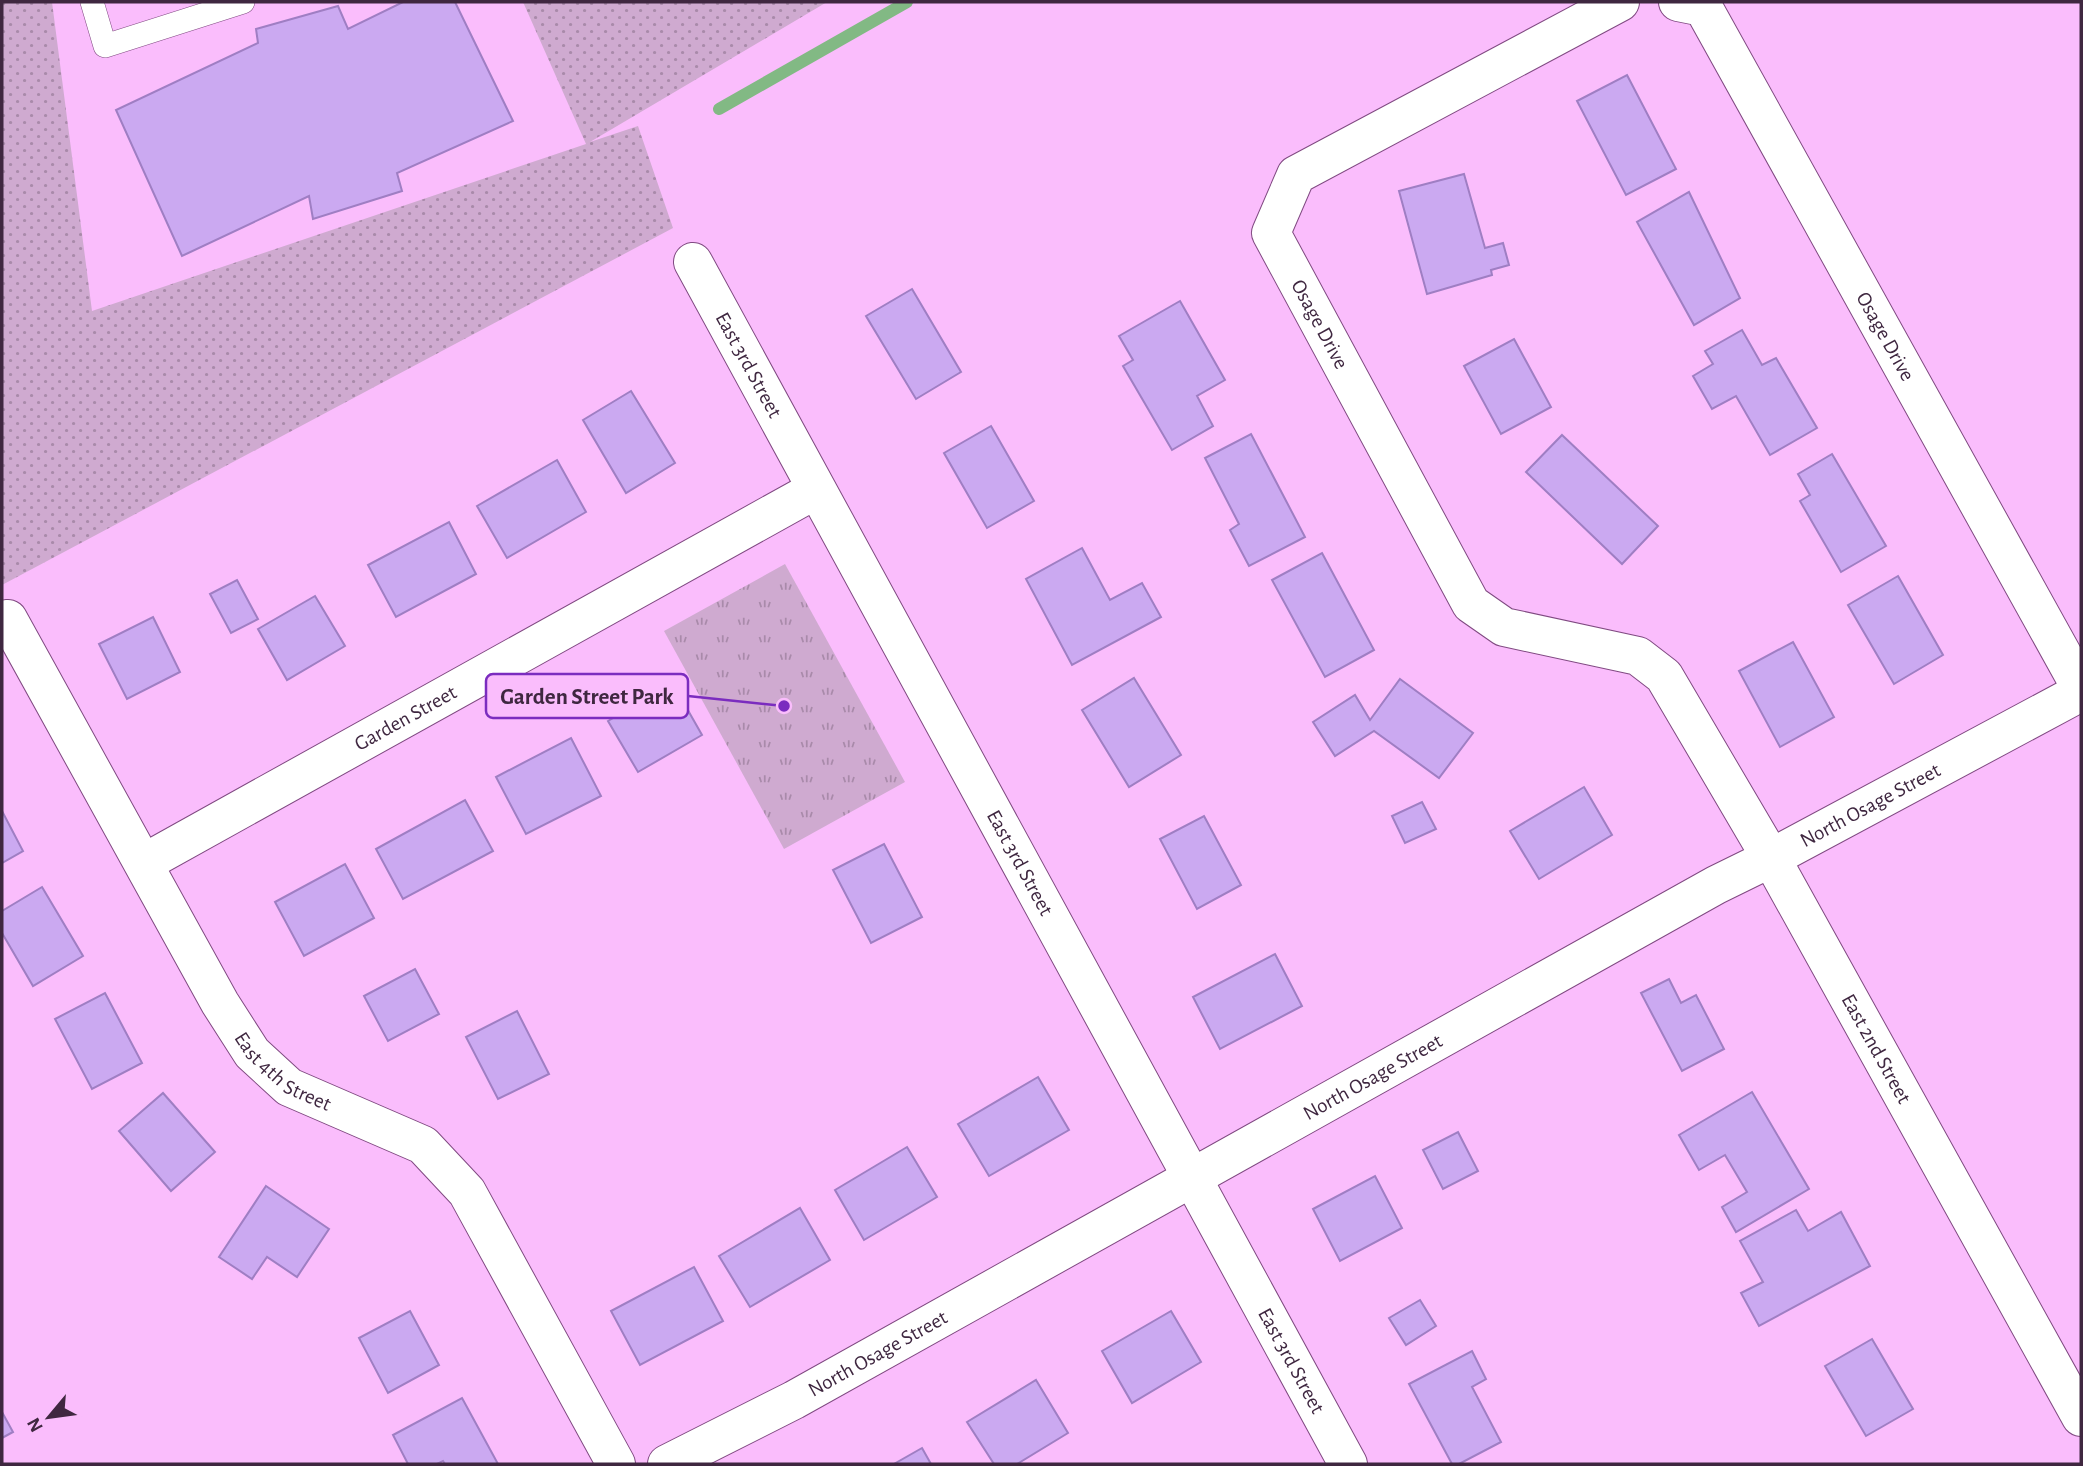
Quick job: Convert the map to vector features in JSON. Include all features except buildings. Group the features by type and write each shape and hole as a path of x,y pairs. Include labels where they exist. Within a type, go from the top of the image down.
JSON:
{"street":[{"name":"Osage Drive","path":"1620,2 1296,175 1271,233 1471,604 1504,627 1638,656 1664,676 1668,683"},
{"name":"Osage Drive","path":"1678,2 1703,7 2081,690"},
{"name":"East 3rd Street","path":"693,262 1348,1464"},
{"name":"Garden Street","path":"144,863 815,490"},
{"name":"East 4th Street","path":"8,619 220,1003 252,1053 289,1087 423,1145 467,1192 616,1464"},
{"name":"East 2nd Street","path":"1668,683 1771,858 2081,1417"},
{"name":"North Osage Street","path":"667,1464 794,1400 1716,885 1771,858 2081,690"}],"lane":[{"path":"92,2 105,46 243,2"}],"green space":[{"path":"2,2 52,2 92,311 586,144 523,2 827,2 590,142 638,126 673,228 2,585"},
{"path":"785,564 905,782 784,849 664,631"}],"waterway":[{"path":"719,109 907,2"}],"place":[{"name":"Garden Street Park","path":"784,706"}]}
